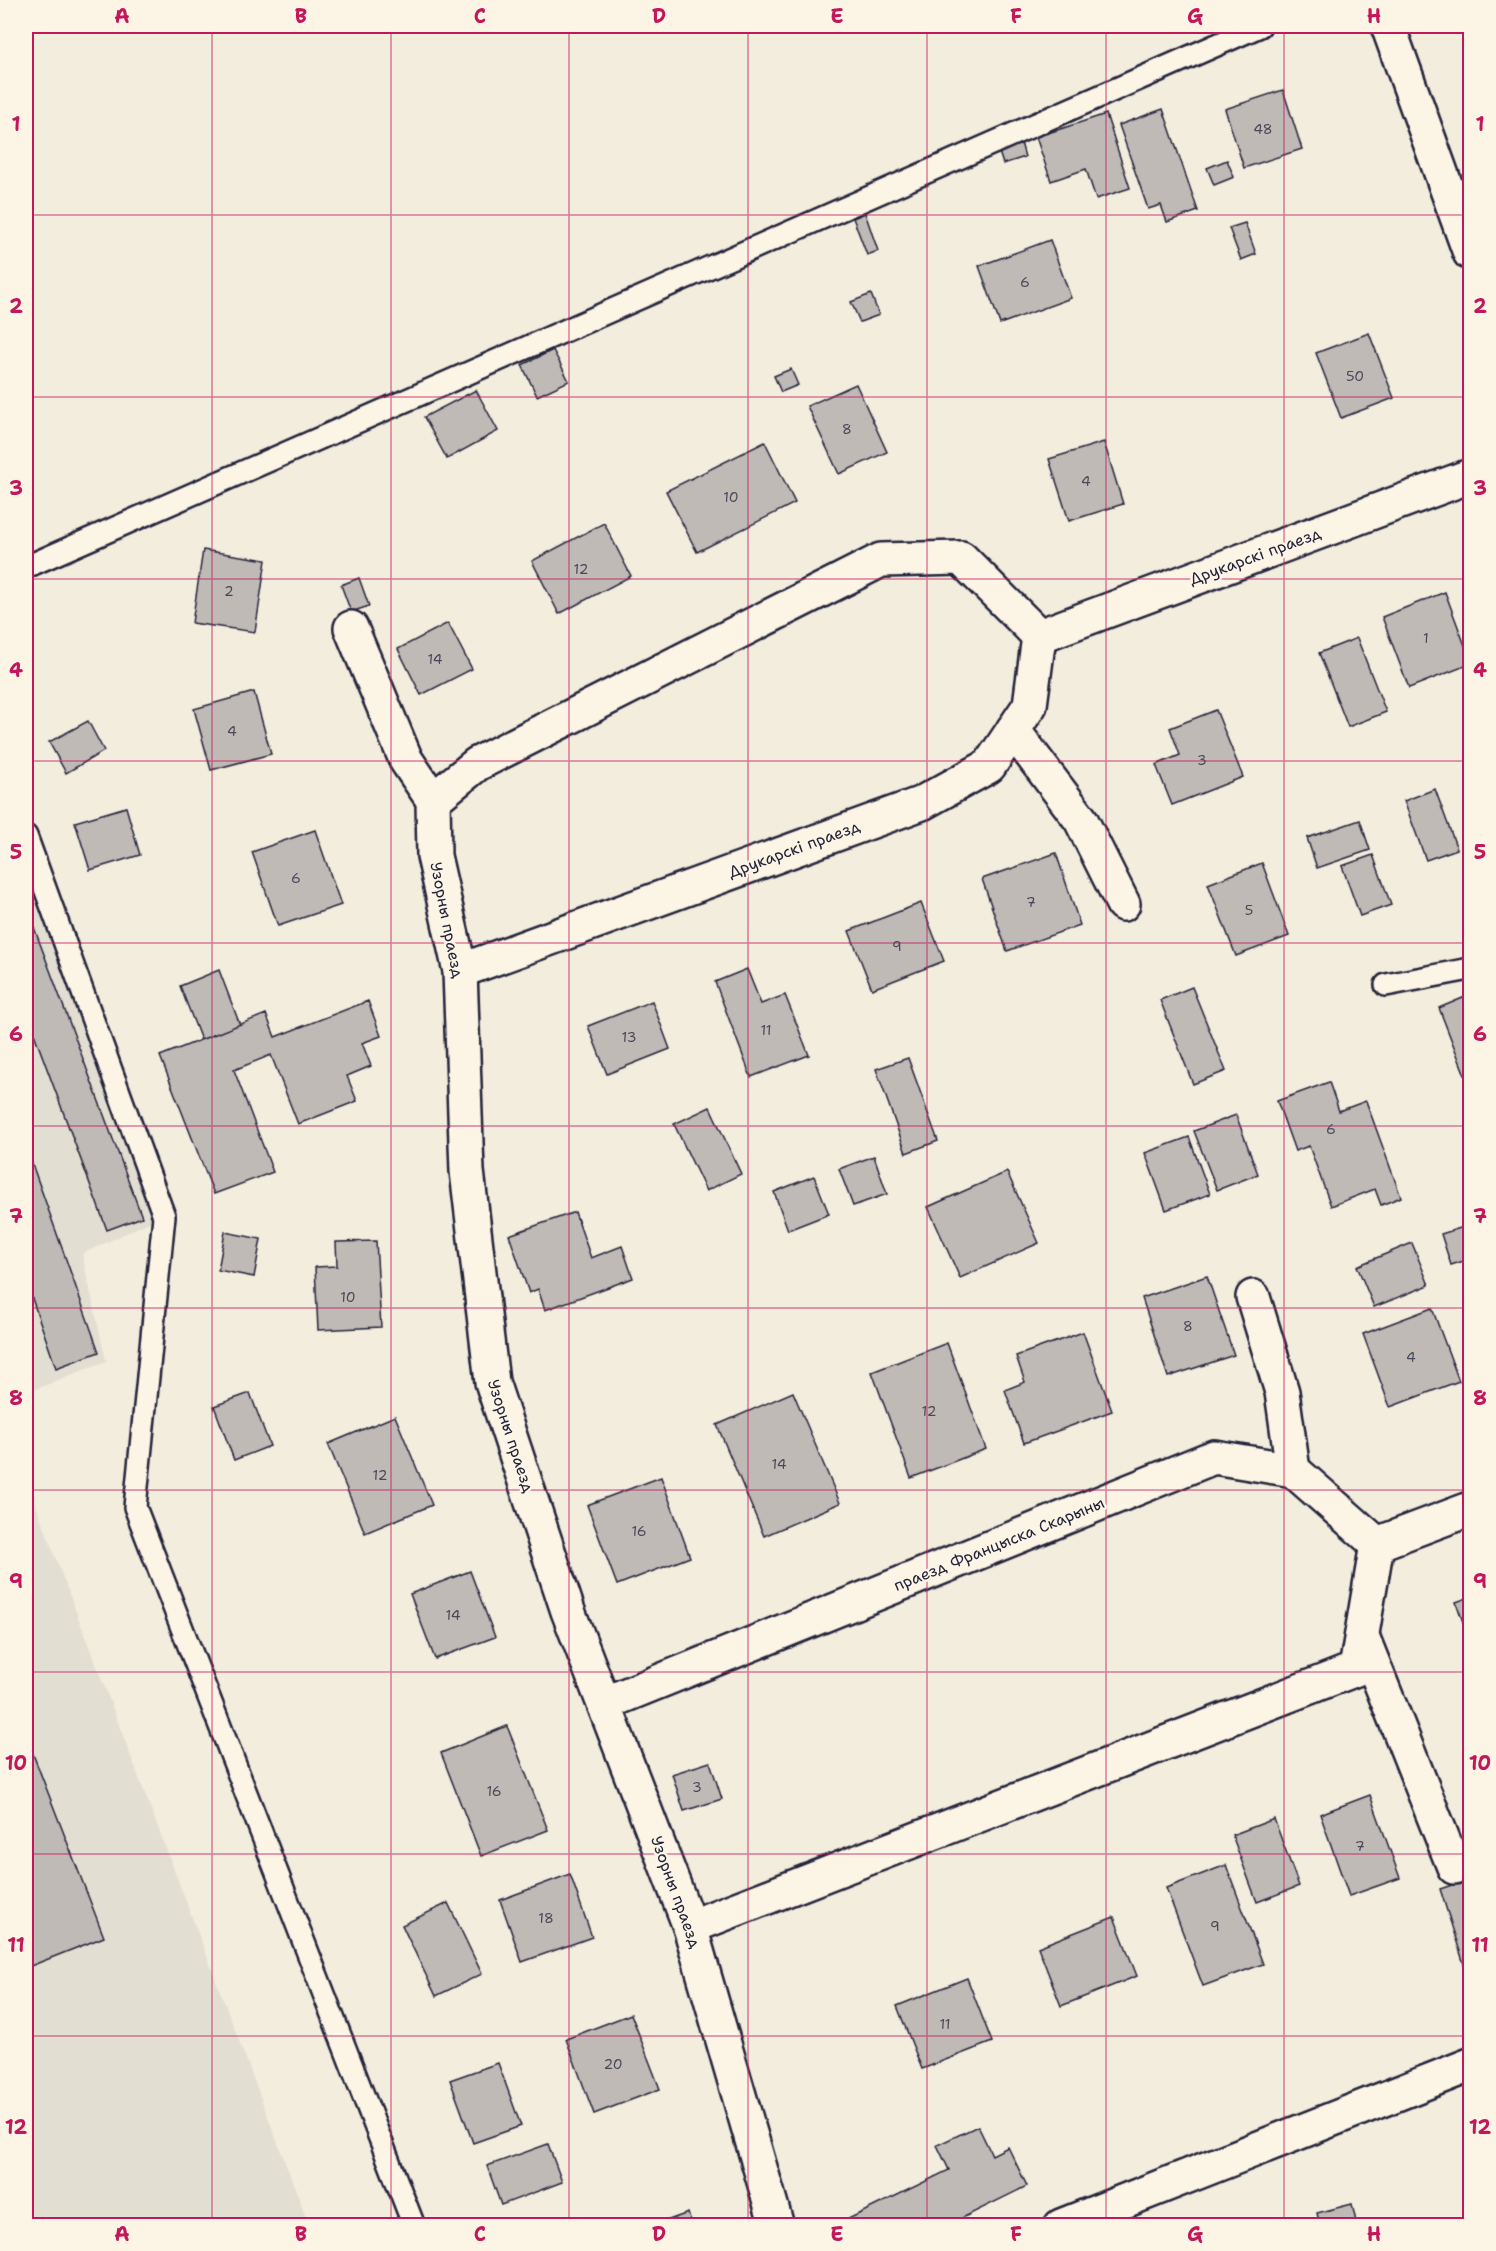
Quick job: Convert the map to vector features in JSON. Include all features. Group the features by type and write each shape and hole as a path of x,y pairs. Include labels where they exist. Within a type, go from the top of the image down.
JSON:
{"street":[{"path":"1388,26 1470,253"},
{"name":"Друкарскі праезд","path":"460,971 922,803 989,766 1030,705 1039,636 1470,476"},
{"path":"351,628 406,760 434,800 477,764 880,560 961,558 1039,636"},
{"path":"1013,730 1081,820 1124,903"},
{"name":"Узорны праезд","path":"434,800 434,856 460,971 467,1172 492,1382 568,1611 606,1703 690,1927 777,2226"},
{"path":"1253,1297 1282,1392 1293,1470 1377,1544"},
{"name":"праезд Францыска Скарыны","path":"606,1703 1214,1457 1293,1470"},
{"path":"1377,1544 1470,1509"},
{"path":"690,1927 1356,1669 1377,1544"},
{"path":"1362,1636 1454,1868"},
{"path":"1061,2226 1470,2065"}],"lane":[{"path":"26,567 1260,26"},
{"path":"26,836 164,1216 135,1507 414,2226"},
{"path":"1386,985 1470,969"}],"shaded area":[{"path":"26,863 158,1218 82,1254 106,1361 26,1393"},
{"path":"26,1478 62,1575 309,2225 26,2225"}],"building":[{"path":"1283,90 1302,149 1244,168 1225,109"},
{"path":"1163,109 1198,211 1167,222 1161,205 1148,209 1119,125"},
{"path":"1106,114 1130,188 1096,199 1086,169 1051,181 1036,137"},
{"path":"1020,139 1025,157 1003,164 997,146"},
{"path":"1227,160 1234,177 1214,185 1207,168"},
{"path":"865,213 878,251 867,255 853,218"},
{"path":"1245,223 1256,254 1241,260 1229,228"},
{"path":"1050,240 1071,298 1000,324 979,266"},
{"path":"871,294 879,315 860,322 851,302"},
{"path":"1369,333 1394,398 1341,418 1316,353"},
{"path":"553,350 569,381 537,396 522,365"},
{"path":"791,369 798,385 781,392 774,376"},
{"path":"856,384 887,452 839,474 807,406"},
{"path":"476,390 498,431 447,459 424,417"},
{"path":"765,442 795,503 697,552 666,491"},
{"path":"1104,442 1123,504 1069,521 1049,459"},
{"path":"604,523 631,576 559,614 532,561"},
{"path":"203,550 266,560 255,632 192,623"},
{"path":"359,578 369,606 351,612 341,585"},
{"path":"1445,592 1470,664 1409,688 1382,617"},
{"path":"448,623 472,669 421,695 398,649"},
{"path":"1357,638 1386,712 1348,727 1319,653"},
{"path":"254,692 271,754 211,770 194,709"},
{"path":"1216,710 1243,777 1172,805 1156,765 1180,755 1170,728"},
{"path":"88,721 104,751 66,773 49,742"},
{"path":"1435,789 1457,849 1426,860 1404,801"},
{"path":"126,807 140,855 90,870 75,822"},
{"path":"1360,820 1370,850 1317,868 1307,838"},
{"path":"315,830 341,905 278,926 252,852"},
{"path":"1056,853 1080,925 1007,951 982,879"},
{"path":"1373,855 1391,905 1360,916 1342,866"},
{"path":"1262,863 1289,936 1236,956 1208,884"},
{"path":"921,903 944,961 872,989 849,931"},
{"path":"26,906 142,1217 107,1230 26,1012"},
{"path":"747,969 761,1004 785,995 809,1055 751,1077 715,982"},
{"path":"219,970 240,1025 201,1040 180,986"},
{"path":"1192,987 1226,1071 1193,1084 1160,1000"},
{"path":"1470,995 1470,1088 1439,1008"},
{"path":"368,1001 381,1036 362,1043 371,1066 347,1076 357,1101 298,1124 271,1055 234,1070 273,1172 214,1194 160,1056 266,1014 275,1037"},
{"path":"652,1001 670,1049 607,1074 588,1026"},
{"path":"908,1058 938,1141 906,1153 876,1069"},
{"path":"1329,1082 1339,1111 1366,1101 1401,1197 1381,1205 1375,1189 1331,1206 1309,1146 1295,1151 1277,1101"},
{"path":"710,1107 741,1174 706,1191 674,1124"},
{"path":"1236,1115 1258,1174 1217,1190 1194,1131"},
{"path":"1189,1137 1210,1194 1166,1210 1145,1153"},
{"path":"26,1147 99,1352 56,1368 26,1281"},
{"path":"874,1156 887,1194 853,1206 839,1169"},
{"path":"1007,1172 1039,1243 960,1278 928,1207"},
{"path":"814,1176 829,1214 788,1230 774,1192"},
{"path":"575,1212 591,1258 622,1246 633,1278 545,1310 538,1289 529,1293 509,1235"},
{"path":"1470,1225 1470,1259 1451,1265 1441,1234"},
{"path":"225,1232 261,1239 254,1277 218,1270"},
{"path":"376,1241 381,1327 318,1330 315,1267 337,1266 336,1242"},
{"path":"1412,1243 1429,1285 1374,1307 1357,1266"},
{"path":"1207,1276 1234,1355 1168,1377 1142,1298"},
{"path":"1432,1308 1459,1381 1390,1407 1363,1334"},
{"path":"1083,1332 1112,1411 1024,1443 1005,1390 1025,1382 1016,1356"},
{"path":"947,1343 986,1449 911,1478 872,1372"},
{"path":"793,1392 840,1503 764,1536 717,1425"},
{"path":"250,1393 270,1446 234,1460 214,1406"},
{"path":"395,1416 432,1505 365,1533 328,1444"},
{"path":"661,1477 690,1557 617,1585 587,1505"},
{"path":"470,1571 495,1637 435,1659 410,1594"},
{"path":"1470,1597 1470,1642 1456,1602"},
{"path":"507,1726 548,1830 481,1856 441,1753"},
{"path":"26,1736 104,1937 28,1967 26,1961"},
{"path":"710,1762 722,1799 684,1811 672,1774"},
{"path":"1370,1795 1400,1878 1349,1896 1320,1814"},
{"path":"1274,1819 1299,1886 1257,1902 1232,1835"},
{"path":"1226,1865 1263,1964 1203,1986 1166,1888"},
{"path":"570,1874 592,1937 522,1962 500,1900"},
{"path":"1470,1879 1470,1983 1440,1889"},
{"path":"448,1903 482,1974 436,1996 402,1925"},
{"path":"1114,1917 1137,1976 1061,2006 1038,1947"},
{"path":"967,1978 992,2042 922,2069 897,2006"},
{"path":"631,2014 660,2089 594,2114 566,2039"},
{"path":"498,2063 521,2126 473,2143 450,2080"},
{"path":"978,2126 992,2155 1008,2147 1027,2186 946,2226 834,2226 949,2170 937,2145"},
{"path":"548,2144 562,2182 501,2205 487,2166"},
{"path":"1352,2204 1357,2226 1320,2226 1317,2213"},
{"path":"688,2213 692,2226 652,2226"}]}
